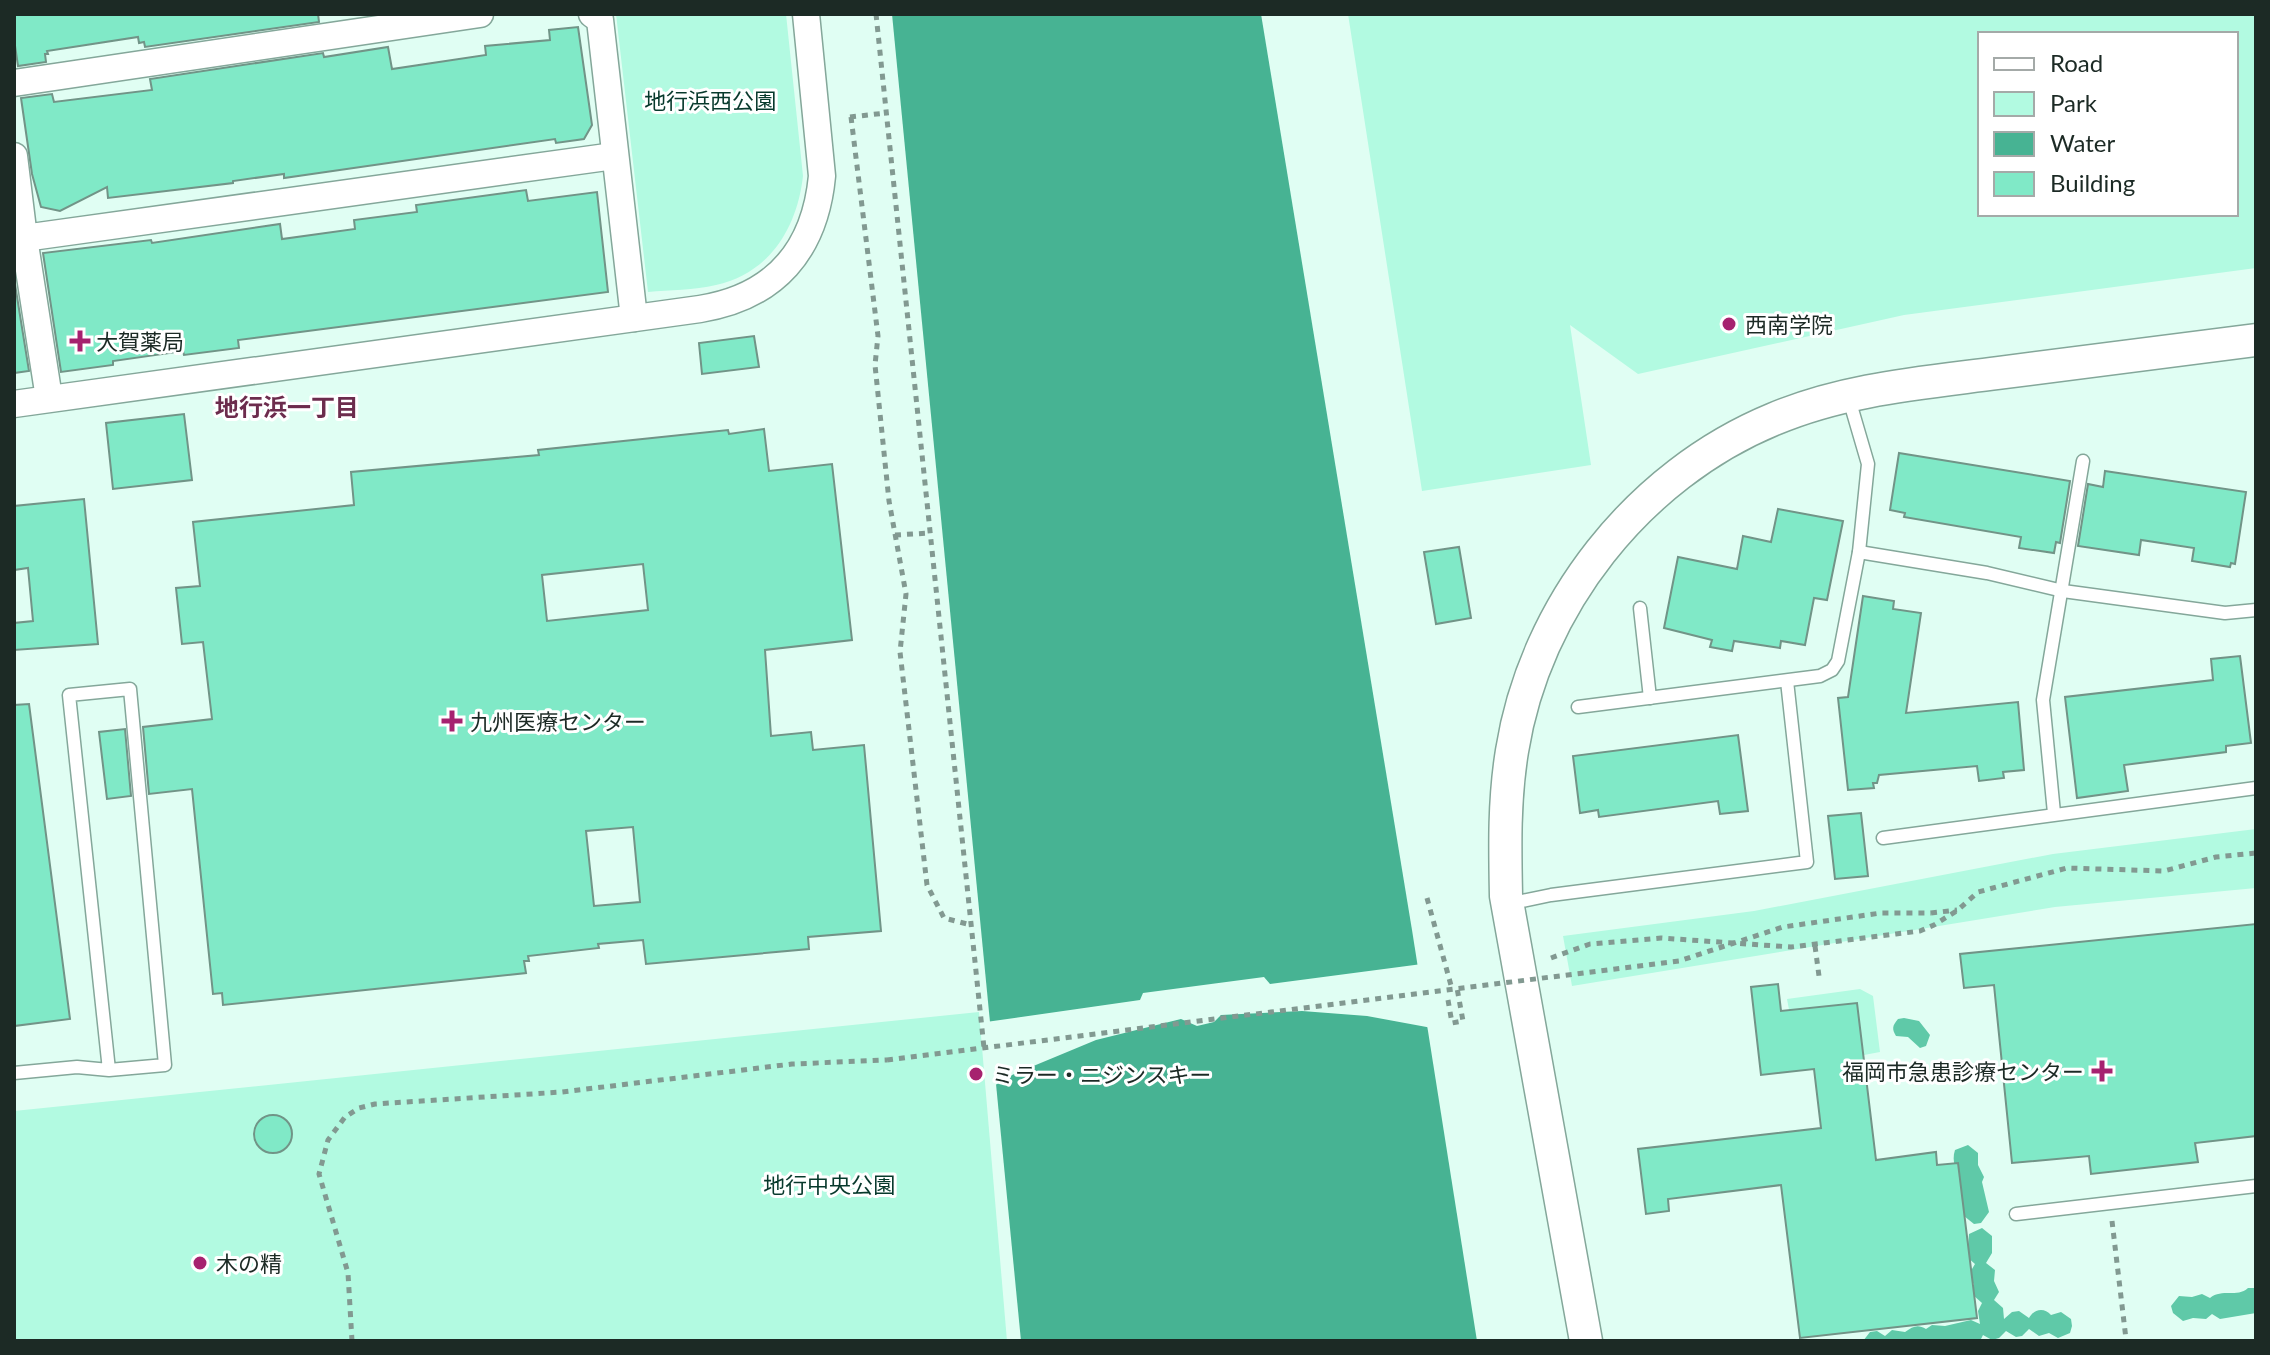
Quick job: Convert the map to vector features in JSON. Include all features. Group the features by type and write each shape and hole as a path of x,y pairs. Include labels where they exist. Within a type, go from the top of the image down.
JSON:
{"street":[{"path":"14,83 480,14"},
{"path":"592,14 600,20 634,318"},
{"path":"14,404 722,305 751,294 787,266 802,245 817,211 822,176 806,14"},
{"path":"14,156 19,238 49,398"},
{"path":"19,238 614,156"},
{"path":"1586,1341 1508,904 1505,837 1512,749 1537,661 1575,586 1637,511 1673,479 1742,434 1776,418 1878,388 2256,340"}],"lane":[{"path":"1578,707 1787,681 1820,676 1832,670 1838,661 1859,552 1868,464 1848,396"},
{"path":"2054,813 2043,700 2083,461"},
{"path":"1859,552 1987,573 2063,591 2225,613 2256,610"},
{"path":"1640,608 1650,698"},
{"path":"1508,904 1551,895 1807,862 1787,681"},
{"path":"14,1073 77,1067 109,1070 165,1065 130,689 69,695 109,1070"},
{"path":"1883,838 2256,788"},
{"path":"2016,1214 2256,1186"}],"path":[{"path":"876,14 984,1048"},
{"path":"837,119 886,113"},
{"path":"851,117 878,336 875,365 889,501 906,594 900,652 927,885 944,918 971,925"},
{"path":"895,535 930,533"},
{"path":"1551,958 1590,944 1661,938 1747,945 1815,946 1920,931 1958,910 1978,892 2067,868 2164,871 2216,857 2256,853"},
{"path":"1427,898 1463,1021 1452,1023 1448,1000"},
{"path":"352,1341 348,1273 319,1174 328,1140 345,1117 359,1108 375,1104 562,1092 792,1064 887,1060 984,1048 1679,961 1783,927 1826,919 1958,910"},
{"path":"1815,946 1819,976"},
{"path":"2110,1202 2126,1339"}],"green space":[{"name":"地行浜西公園","path":"616,14 786,14 803,176 800,195 778,246 752,270 735,279 699,288 648,292"},
{"name":"西南学院","path":"1348,14 2256,14 2256,268 1904,315 1638,374 1570,325 1591,465 1422,491"},
{"path":"2256,829 2256,888 2055,907 1572,986 1563,936 1754,911 2053,854"},
{"path":"1860,989 1873,996 1880,1052 1864,1055 1857,1003 1807,1008 1790,1015 1787,999"},
{"name":"地行中央公園","path":"979,1012 1007,1341 14,1341 14,1111"}],"shaded area":[{"path":"1898,1019 1919,1021 1930,1035 1926,1046 1920,1048 1908,1037 1896,1036 1894,1026"},
{"path":"1968,1145 1978,1153 1989,1212 1981,1223 1974,1224 1964,1216 1954,1159 1955,1150"},
{"path":"1982,1228 1992,1236 1992,1253 1986,1263 1995,1270 1994,1281 1999,1292 1994,1300 2003,1308 2004,1319 2012,1312 2019,1311 2029,1318 2039,1310 2051,1315 2061,1312 2071,1319 2070,1333 2058,1338 2049,1333 2039,1336 2029,1329 2022,1336 2016,1337 2006,1331 1992,1340 1983,1335 1980,1341 1863,1341 1870,1332 1877,1331 1885,1336 1892,1330 1905,1332 1916,1326 1926,1329 1932,1325 1945,1326 1971,1320 1980,1324 1978,1311 1982,1303 1973,1295 1974,1285 1969,1274 1975,1264 1967,1257 1969,1234"},
{"path":"2256,1288 2256,1313 2220,1319 2212,1314 2206,1319 2183,1321 2173,1313 2171,1306 2179,1296 2202,1294 2210,1298"}],"water":[{"path":"892,14 1261,14 1477,1341 1021,1341"}],"pier":[{"path":"1422,964 1432,1028 1367,1016 1302,1011 1221,1015 1214,1022 1197,1026 1181,1019 1096,1040 1012,1075 992,1087 986,1022 1140,1000 1143,993 1264,977 1270,984"}],"building":[{"path":"14,14 318,14 319,22 145,47 144,42 139,43 138,37 47,51 46,62 18,66"},
{"path":"578,27 592,125 584,139 556,143 555,139 284,178 284,174 108,198 107,187 60,211 41,207 32,174 21,98 52,94 54,102 152,90 150,79 323,53 324,57 388,47 392,69 486,55 485,46 550,40 549,30"},
{"path":"526,190 528,201 597,192 608,292 238,340 239,348 184,355 183,351 61,372 43,253 151,240 152,243 280,224 282,239 355,229 354,220 417,212 416,205"},
{"path":"14,278 29,371 14,373"},
{"path":"754,336 759,367 702,374 699,343"},
{"path":"184,414 192,480 113,489 106,423"},
{"path":"764,429 769,471 832,464 852,640 765,650 771,736 811,732 813,750 864,745 881,931 808,937 809,949 646,964 643,940 598,944 599,948 528,956 529,961 524,961 526,973 223,1005 222,993 213,994 192,789 149,794 143,727 212,719 203,642 182,644 176,588 200,586 193,522 354,505 351,472 539,455 538,450 728,430 729,434","holes":["643,564 648,610 547,621 542,575","633,827 640,902 594,906 586,831"]},
{"path":"1899,453 2070,481 2060,543 2056,542 2054,553 2019,548 2021,537 1904,517 1905,513 1890,510"},
{"path":"2105,471 2246,492 2235,564 2231,563 2230,567 2192,561 2194,548 2141,540 2139,555 2078,546 2088,484 2103,487"},
{"path":"84,499 98,644 14,650 14,623 33,621 28,568 14,570 14,506"},
{"path":"1778,509 1843,521 1827,600 1814,598 1805,645 1781,641 1780,648 1734,641 1732,651 1710,647 1712,640 1664,628 1678,557 1737,569 1743,536 1771,542"},
{"path":"1459,547 1471,618 1436,624 1424,552"},
{"path":"1863,596 1894,601 1893,609 1921,613 1906,713 2018,702 2024,770 2003,772 2004,778 1979,781 1977,766 1879,775 1877,783 1873,783 1874,788 1848,790 1838,698 1848,697"},
{"path":"2240,656 2251,743 2226,746 2226,752 2124,765 2128,791 2077,798 2065,697 2213,680 2211,659"},
{"path":"29,704 70,1019 14,1026 14,705"},
{"path":"125,729 131,796 107,799 99,732"},
{"path":"1738,735 1748,811 1720,814 1718,801 1599,817 1598,810 1580,813 1573,756"},
{"path":"1861,813 1868,876 1835,879 1828,816"},
{"name":"福岡市急患診療センター","path":"2256,924 2256,1136 2195,1143 2198,1162 2091,1174 2089,1156 2012,1163 1994,985 1964,988 1960,954"},
{"path":"1778,984 1781,1011 1857,1003 1876,1160 1936,1152 1937,1165 1958,1163 1977,1318 1800,1338 1781,1185 1668,1199 1669,1211 1646,1214 1638,1149 1821,1128 1814,1069 1761,1075 1751,987"},
{"path":"273,1115 286,1121 292,1134 286,1147 273,1153 260,1147 254,1134 260,1121"}],"place":[{"name":"西南学院","path":"1729,324"},
{"name":"大賀薬局","path":"80,341"},
{"name":"九州医療センター","path":"452,721"},
{"name":"福岡市急患診療センター","path":"2102,1071"},
{"name":"ミラー・ニジンスキー","path":"976,1074"},
{"name":"木の精","path":"200,1263"}],"district":[{"name":"地行浜一丁目","path":"287,406"}]}
